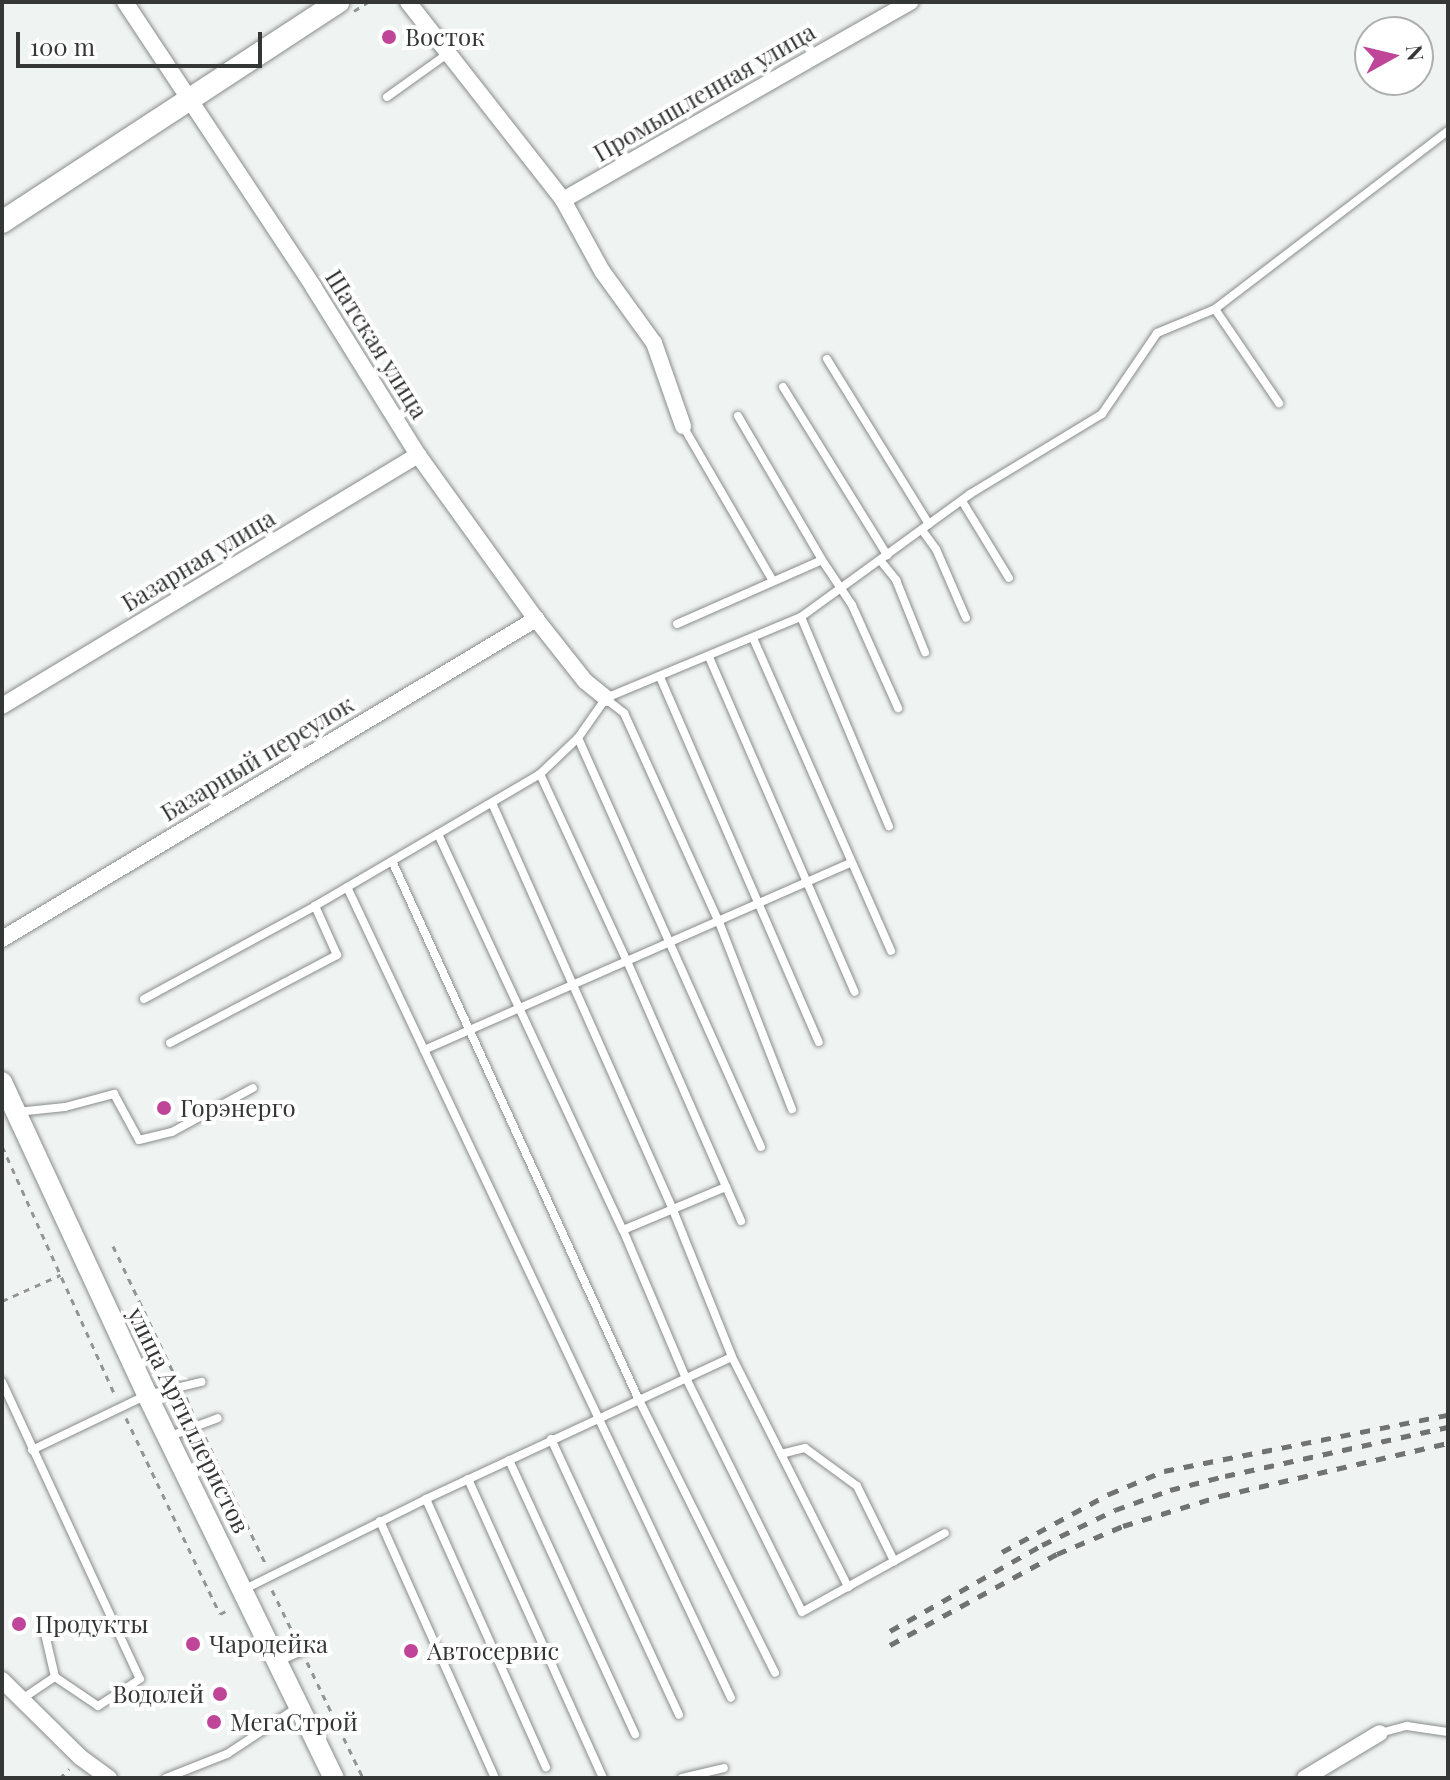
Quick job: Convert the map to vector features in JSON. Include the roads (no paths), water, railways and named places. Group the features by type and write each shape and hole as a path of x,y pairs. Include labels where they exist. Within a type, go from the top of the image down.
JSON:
{"main road":[{"path":"2,222 338,2"}],"street":[{"name":"Шатская улица","path":"125,2 314,288 418,455 536,619 585,681 606,698"},
{"path":"408,2 563,200 602,271 654,343 683,426"},
{"name":"Промышленная улица","path":"563,200 910,2"},
{"name":"Базарная улица","path":"2,706 418,455"},
{"name":"Базарный переулок","path":"2,939 536,619"},
{"name":"улица Артиллеристов","path":"2,1082 9,1114 147,1395 238,1599 277,1663 334,1778"},
{"path":"2,1680 80,1757 109,1778"},
{"path":"1305,1778 1380,1733"}],"lane":[{"path":"387,97 447,54"},
{"path":"144,999 315,906 540,774 578,738 606,698 801,617 962,501 1102,414 1157,333 1215,309 1448,131"},
{"path":"1215,309 1279,403"},
{"path":"827,359 925,527 966,618"},
{"path":"783,387 884,557 925,652"},
{"path":"738,416 822,560 852,605 898,708"},
{"path":"683,426 773,581"},
{"path":"962,501 1009,578"},
{"path":"677,624 822,560"},
{"path":"801,617 889,826"},
{"path":"753,638 891,951"},
{"path":"709,657 855,992"},
{"path":"660,677 819,1042"},
{"path":"606,698 624,713 719,922 792,1109"},
{"path":"578,738 761,1147"},
{"path":"540,774 627,961 741,1221"},
{"path":"492,803 673,1210 732,1357 848,1587"},
{"path":"438,834 623,1230 685,1376 802,1612 945,1533"},
{"path":"392,861 638,1398 775,1673"},
{"path":"424,1050 851,863"},
{"path":"347,887 731,1698"},
{"path":"170,1043 337,955 315,906"},
{"path":"9,1114 65,1107 114,1094 139,1140 172,1132 253,1088"},
{"path":"623,1230 726,1187"},
{"path":"238,1599 269,1576 380,1521 685,1376 732,1357"},
{"path":"2,1382 140,1679 98,1706 55,1677 43,1625"},
{"path":"32,1450 120,1405 201,1382"},
{"path":"167,1438 218,1418"},
{"path":"551,1439 679,1715"},
{"path":"781,1454 805,1448 857,1486 894,1561"},
{"path":"509,1460 635,1734"},
{"path":"468,1479 603,1778"},
{"path":"426,1499 546,1767"},
{"path":"380,1521 495,1778"},
{"path":"277,1663 306,1650"},
{"path":"22,1699 55,1677"},
{"path":"166,1778 227,1754 298,1707"},
{"path":"1380,1733 1407,1726 1448,1732"},
{"path":"682,1778 724,1768"}],"railway":[{"path":"1002,1552 1109,1494 1164,1471 1448,1415"},
{"path":"890,1631 1042,1545 1115,1510 1170,1490 1225,1476 1448,1427"},
{"path":"890,1645 1057,1554 1123,1526 1220,1496 1448,1443"}],"place":[{"name":"Восток","path":"389,37"},
{"name":"Горэнерго","path":"164,1108"},
{"name":"Продукты","path":"19,1624"},
{"name":"Чародейка","path":"193,1644"},
{"name":"Автосервис","path":"411,1651"},
{"name":"Водолей","path":"220,1694"},
{"name":"МегаСтрой","path":"214,1722"}]}
